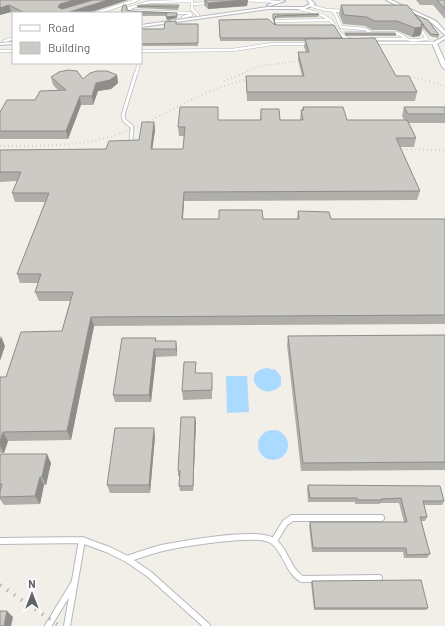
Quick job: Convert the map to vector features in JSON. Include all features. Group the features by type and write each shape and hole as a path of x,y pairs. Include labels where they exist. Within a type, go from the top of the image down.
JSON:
{"street":[{"path":"257,8 298,9 311,2 319,0"},
{"path":"388,0 434,22 445,34 434,43 445,67"},
{"path":"142,25 257,8 282,1 283,5 298,9"},
{"path":"142,25 183,17 200,16"},
{"path":"2,42 12,41"}],"lane":[{"path":"99,12 137,0"},
{"path":"183,17 191,14 133,11 129,10 129,8 148,2 164,0 192,0 192,9 200,16"},
{"path":"245,0 282,1"},
{"path":"192,4 213,2"},
{"path":"311,2 332,11 350,11"},
{"path":"298,9 313,12 331,20 344,39 355,39"},
{"path":"332,11 335,13 340,27 345,33"},
{"path":"400,11 408,12"},
{"path":"276,21 331,20"},
{"path":"370,39 427,39 428,38 418,25"},
{"path":"328,26 335,26"},
{"path":"342,28 365,29 371,33"},
{"path":"341,35 345,33 402,34 407,39"},
{"path":"364,44 434,43"},
{"path":"142,51 232,50 272,44 317,44"},
{"path":"0,51 12,51"},
{"path":"131,140 132,127 124,120 123,115 139,64"},
{"path":"274,541 285,523 292,518 381,518"},
{"path":"127,559 163,548 212,540 257,537 267,538 274,541 296,576 302,579 379,578"},
{"path":"67,626 82,540"},
{"path":"1,542 82,540 127,559 149,574 207,626"},
{"path":"48,626 74,582"}],"water":[{"path":"267,368 276,370 281,377 281,385 274,390 267,391 261,389 256,386 254,380 254,375"},
{"path":"226,376 247,376 249,412 227,413"},
{"path":"273,430 279,431 287,439 287,451 279,459 273,460 267,459 259,451 258,445 259,439 267,431"}],"building":[{"path":"0,0 74,0 60,4 58,7 62,9 93,0 108,0 69,12 23,12 9,5 0,8"},
{"path":"205,0 245,0 208,3"},
{"path":"437,0 445,0 445,9"},
{"path":"123,5 126,5 127,10 177,13 177,16 166,17 167,13 121,12"},
{"path":"179,5 178,7 137,6"},
{"path":"341,5 407,5 424,25 421,24 422,27 415,28 397,21 374,21 367,17 344,15"},
{"path":"273,14 319,14 276,16 273,19"},
{"path":"414,14 428,20 439,35 431,34"},
{"path":"268,19 275,25 274,19 275,24 277,25 334,25 342,38 220,38 219,20"},
{"path":"176,21 176,24 198,24 198,43 142,44 142,29 164,29 165,22"},
{"path":"345,33 395,33 396,34 346,34"},
{"path":"375,38 396,76 409,76 417,92 247,92 246,76 304,76 298,52 309,52 305,39"},
{"path":"68,70 77,71 83,79 90,73 97,71 107,71 117,75 110,80 96,83 92,96 80,96 66,131 0,131 0,112 7,100 35,100 40,91 66,90 51,77 59,72"},
{"path":"180,107 218,107 218,120 261,120 261,109 279,109 280,120 303,120 301,110 304,110 303,107 343,107 347,120 407,120 416,138 396,138 420,191 184,192 182,219 219,219 219,210 262,210 263,219 299,219 298,211 329,212 331,219 445,219 445,315 91,317 67,431 3,432 0,441 0,377 6,377 21,332 62,331 73,292 35,292 41,274 17,274 49,193 12,193 21,172 0,172 0,150 106,149 109,141 139,140 142,122 154,122 151,149 183,149 185,127 178,127"},
{"path":"404,107 445,107 445,114 408,114"},
{"path":"445,335 445,462 303,463 288,336"},
{"path":"122,338 156,338 155,341 176,341 176,349 154,349 149,395 113,395"},
{"path":"184,362 196,362 195,373 212,373 212,390 182,391"},
{"path":"181,417 195,417 193,486 179,486 180,471 178,471"},
{"path":"115,428 154,428 149,485 107,485"},
{"path":"1,454 47,454 42,477 40,477 35,496 0,497 2,484 0,484"},
{"path":"308,485 440,486 444,501 423,501 427,517 420,517 430,554 407,555 406,548 313,548 310,522 407,522 401,498 357,500 357,498 310,498"},
{"path":"421,580 428,608 315,608 312,581"},
{"path":"0,611 7,611 4,626 0,626"}],"railway":[{"path":"242,74 260,66 297,61"},
{"path":"224,81 244,73"},
{"path":"398,76 417,78 445,86"},
{"path":"0,146 63,145 94,141 141,125 188,101 220,87 256,78"},
{"path":"391,149 445,150"},
{"path":"0,585 60,626"}]}
